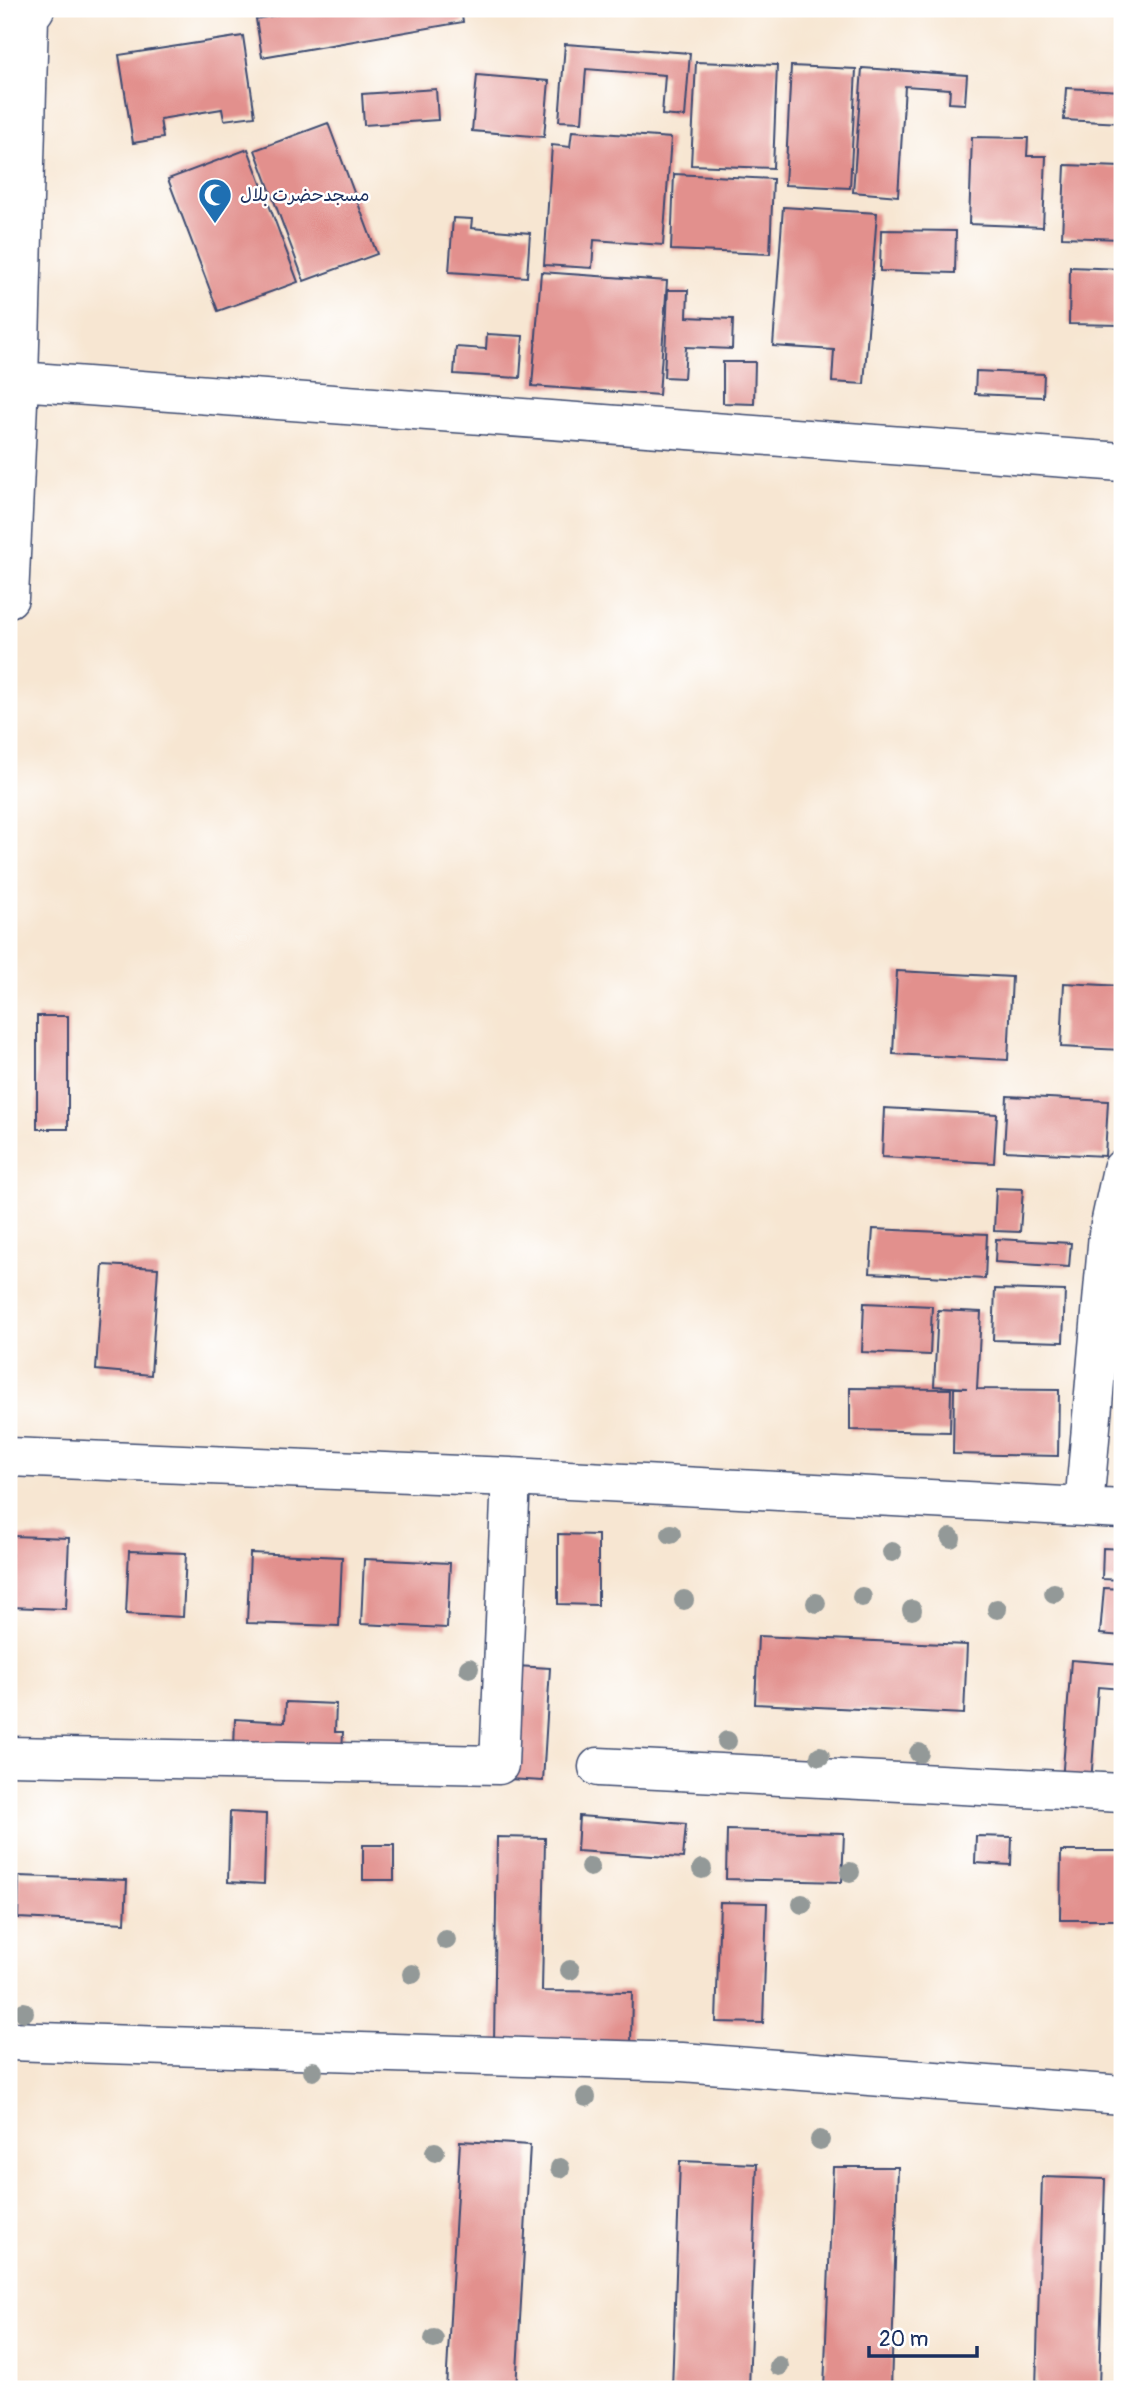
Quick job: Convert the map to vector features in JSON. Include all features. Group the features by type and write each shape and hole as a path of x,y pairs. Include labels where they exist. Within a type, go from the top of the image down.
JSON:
{"street":[{"path":"9,598 19,382 15,329 29,17 35,9"},
{"path":"19,382 1122,462"},
{"path":"1084,1507 1108,1234 1122,1169"},
{"path":"9,1457 511,1477 1122,1509"},
{"path":"9,1756 499,1765 511,1477"},
{"path":"598,1767 1122,1793"},
{"path":"9,2040 682,2062 1122,2095"}],"building":[{"path":"276,9 461,9 463,22 262,57 256,19 277,15"},
{"path":"243,36 255,116 224,120 222,109 160,119 163,138 133,143 119,55"},
{"path":"565,44 690,53 685,117 662,115 665,75 586,69 582,122 559,121"},
{"path":"696,62 777,65 773,168 691,165"},
{"path":"791,66 856,69 850,188 785,185"},
{"path":"862,68 967,75 965,104 949,103 950,89 905,86 898,196 853,192"},
{"path":"477,75 549,81 544,137 472,131"},
{"path":"1066,88 1122,91 1122,123 1064,120"},
{"path":"436,89 438,120 364,125 362,94"},
{"path":"328,123 377,254 304,281 255,150"},
{"path":"572,131 671,138 663,245 594,240 592,268 544,265 552,145 570,147"},
{"path":"972,137 1028,138 1027,156 1046,156 1043,227 969,224"},
{"path":"248,149 298,282 218,311 168,179"},
{"path":"1065,165 1122,167 1122,239 1062,237"},
{"path":"674,174 773,179 770,254 671,250"},
{"path":"783,207 877,213 864,384 832,382 834,350 773,346"},
{"path":"453,218 472,219 471,228 530,233 527,277 449,272"},
{"path":"881,230 956,231 955,273 880,271"},
{"path":"1070,267 1122,269 1122,325 1069,324"},
{"path":"541,272 667,281 659,395 532,386"},
{"path":"668,290 688,290 687,317 733,319 732,349 686,347 684,378 664,377"},
{"path":"487,334 523,336 520,378 454,374 456,347 486,349"},
{"path":"723,362 755,362 754,404 723,403"},
{"path":"976,371 1044,374 1043,397 975,394"},
{"path":"897,971 1012,977 1008,1060 893,1054"},
{"path":"1064,983 1122,986 1122,1050 1061,1047"},
{"path":"37,1016 68,1016 68,1129 37,1129"},
{"path":"1007,1096 1108,1101 1105,1156 1004,1151"},
{"path":"884,1108 997,1114 994,1163 882,1157"},
{"path":"996,1188 1023,1189 1020,1232 994,1231"},
{"path":"873,1229 987,1234 985,1279 870,1273"},
{"path":"996,1239 1071,1243 1069,1267 995,1262"},
{"path":"103,1265 158,1268 151,1375 96,1370"},
{"path":"995,1289 1065,1291 1063,1342 993,1340"},
{"path":"864,1303 932,1306 930,1355 862,1352"},
{"path":"938,1310 981,1312 977,1389 1059,1390 1058,1456 953,1454 954,1388 967,1388 934,1386"},
{"path":"850,1388 951,1389 950,1432 850,1430"},
{"path":"558,1534 598,1535 598,1605 558,1604"},
{"path":"12,1536 69,1538 66,1609 9,1607"},
{"path":"1103,1548 1122,1549 1122,1580 1102,1579"},
{"path":"129,1551 186,1553 183,1617 126,1614"},
{"path":"250,1553 342,1557 339,1626 247,1623"},
{"path":"364,1559 450,1563 447,1628 361,1624"},
{"path":"1104,1588 1122,1589 1122,1636 1100,1634"},
{"path":"758,1636 967,1645 964,1714 755,1704"},
{"path":"1071,1660 1122,1664 1122,1689 1098,1687 1091,1783 1062,1782"},
{"path":"516,1666 550,1668 543,1781 509,1779"},
{"path":"286,1702 336,1704 335,1732 343,1732 342,1754 234,1749 235,1719 285,1722"},
{"path":"230,1812 266,1814 264,1884 228,1882"},
{"path":"579,1816 686,1824 683,1858 577,1851"},
{"path":"727,1830 844,1833 842,1882 726,1879"},
{"path":"976,1836 1012,1837 1011,1865 975,1863"},
{"path":"497,1837 545,1838 542,1991 632,1992 631,2045 494,2043"},
{"path":"363,1845 394,1845 394,1880 363,1880"},
{"path":"1061,1851 1122,1851 1122,1920 1060,1920"},
{"path":"19,1876 127,1880 125,1923 18,1918"},
{"path":"720,1902 767,1903 763,2023 716,2022"},
{"path":"460,2141 530,2145 516,2389 446,2389"},
{"path":"680,2161 757,2164 749,2389 672,2389"},
{"path":"833,2167 898,2167 891,2389 824,2389"},
{"path":"1042,2177 1105,2179 1099,2389 1036,2389"}],"place":[{"name":"مسجدحضرت بلال","path":"215,225"}]}
